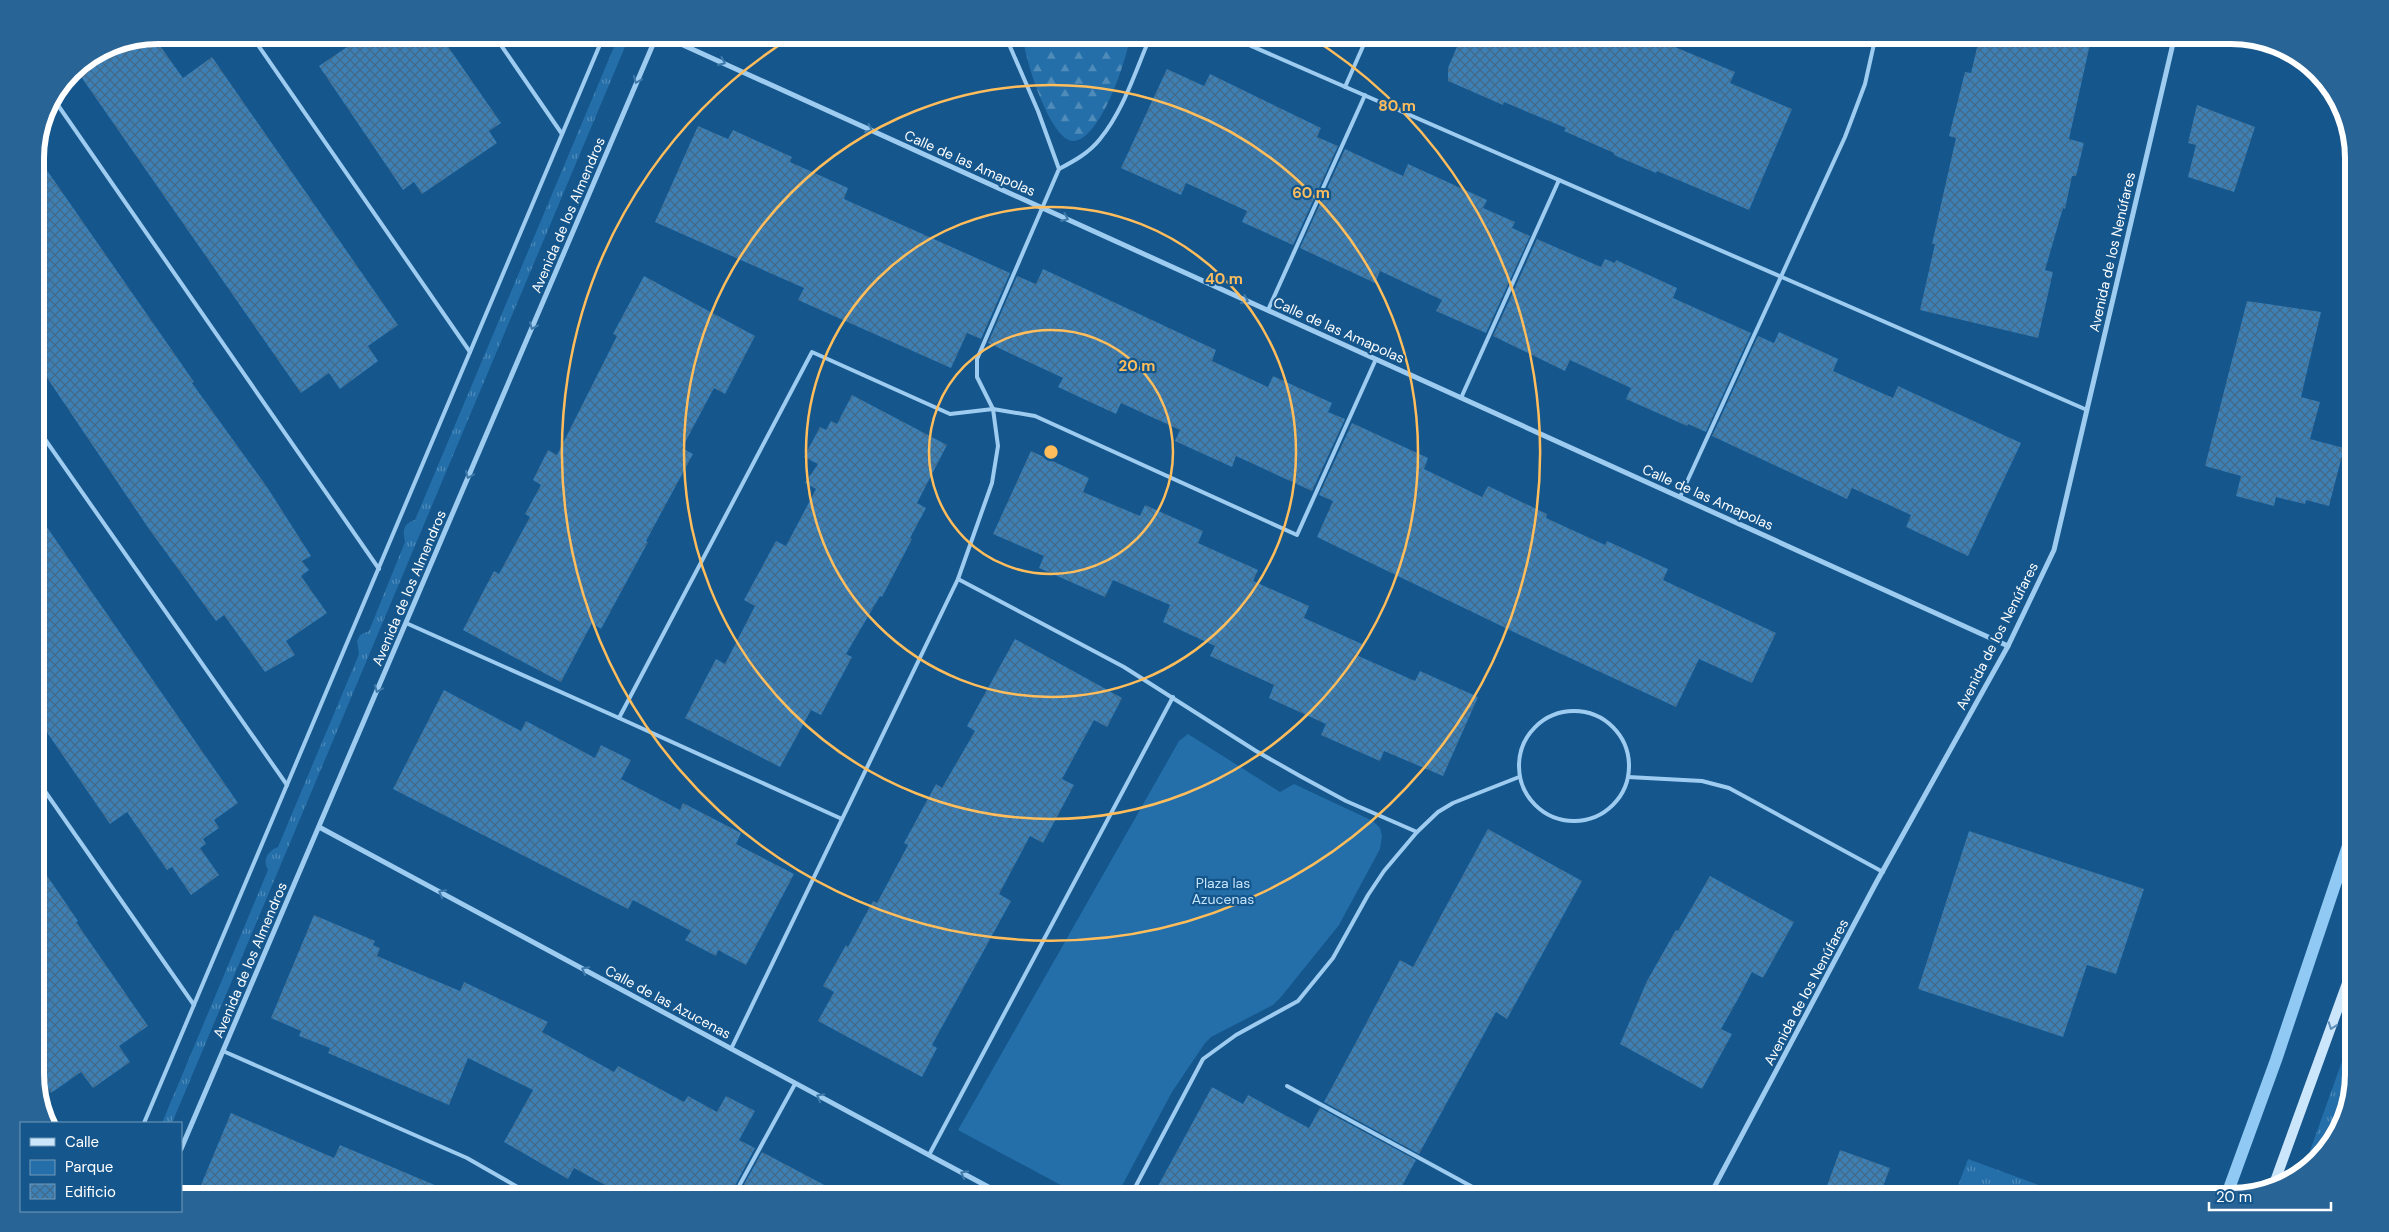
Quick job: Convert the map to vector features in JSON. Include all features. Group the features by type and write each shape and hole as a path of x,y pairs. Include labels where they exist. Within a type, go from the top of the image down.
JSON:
{"main road":[{"path":"2276,1178 2345,989"}],"street":[{"name":"Avenida de los Almendros","path":"182,1147 653,44"},
{"name":"Calle de las Amapolas","path":"681,44 2008,646"},
{"name":"Avenida de los Nenúfares","path":"1714,1188 1883,872 2008,646 2054,550 2173,44"},
{"name":"Calle de las Azucenas","path":"319,827 990,1188"}],"lane":[{"path":"257,44 470,352"},
{"path":"500,44 562,134"},
{"path":"144,1122 600,44"},
{"path":"1008,44 1038,111 1060,169"},
{"path":"731,1049 958,579 992,483 998,446 993,409 977,377 977,359 1060,169 1076,161 1100,140 1118,110 1147,44"},
{"path":"1247,44 2087,410"},
{"path":"1345,87 1364,44"},
{"path":"1680,497 1845,137 1865,84 1874,44"},
{"path":"1268,310 1365,95"},
{"path":"57,104 379,568"},
{"path":"1461,398 1559,180"},
{"path":"619,718 812,352 950,414 993,409 1035,416 1297,535 1376,359"},
{"path":"44,438 287,785"},
{"path":"958,579 1124,667 1256,751 1346,801 1417,832"},
{"path":"406,623 842,819"},
{"path":"929,1155 1173,697"},
{"path":"1571,711 1591,714 1608,723 1621,738 1629,757 1628,777 1620,797 1605,813 1584,821 1563,821 1543,812 1527,797 1519,777 1518,758 1524,741 1536,726 1551,716 1571,711"},
{"path":"1135,1188 1203,1059 1236,1035 1298,1001 1333,958 1368,894 1384,871 1417,832 1438,812 1453,803 1519,777"},
{"path":"1628,777 1702,781 1729,788 1883,872"},
{"path":"44,790 194,1005"},
{"path":"223,1051 468,1158 520,1188"},
{"path":"738,1188 795,1084"},
{"path":"1287,1086 1474,1188"}],"green space":[{"path":"615,44 626,44 172,1122 162,1122 268,870 266,866 267,856 278,847 359,654 357,641 360,635 369,631 405,542 404,529 415,520"},
{"path":"1128,44 1111,96 1093,128 1083,137 1073,141 1064,137 1055,127 1039,96 1024,45"},
{"name":"Plaza las Azucenas","path":"1188,734 1280,792 1294,784 1373,821 1380,828 1382,836 1380,849 1339,925 1281,997 1273,1005 1211,1037 1205,1043 1172,1092 1121,1188 1066,1188 958,1130 1179,741"},
{"path":"2345,1053 2344,1089 2339,1111 2326,1137 2307,1159"},
{"path":"1968,1159 2047,1188 1957,1188"}],"building":[{"path":"159,44 183,78 212,57 398,325 368,346 378,361 340,389 329,373 301,393 80,75 95,63 114,52 136,46"},
{"path":"345,44 446,44 501,123 489,131 497,143 422,194 414,182 403,190 319,66 347,47"},
{"path":"1458,44 1668,44 1735,72 1730,83 1792,109 1749,210 1614,155 1614,153 1564,131 1566,128 1504,102 1503,105 1448,81 1448,68"},
{"path":"1978,44 2090,44 2069,139 2084,143 2076,176 2072,176 2065,209 2063,208 2045,270 2053,272 2038,338 1920,310 1935,244 1932,244 1956,138 1949,136 1965,72 1971,73"},
{"path":"1167,69 1204,86 1210,74 1321,128 1317,137 1338,146 1293,245 1242,222 1247,211 1186,183 1181,195 1121,168"},
{"path":"2197,105 2255,127 2234,192 2188,177 2196,145 2188,143"},
{"path":"698,126 728,139 733,130 792,157 790,162 848,188 844,199 1010,273 981,339 967,333 951,368 798,300 804,288 655,222"},
{"path":"1345,149 1403,176 1408,164 1487,200 1483,208 1515,222 1512,228 1530,236 1486,333 1436,311 1442,300 1380,271 1375,283 1300,248"},
{"path":"44,166 194,382 192,383 267,487 311,556 302,561 309,570 301,576 327,613 286,641 295,655 265,672 224,615 216,621 149,529 44,373"},
{"path":"1537,239 1601,267 1605,259 1615,263 1616,260 1677,288 1673,298 1751,333 1706,432 1688,424 1687,426 1626,399 1631,388 1570,360 1565,371 1493,336"},
{"path":"1043,269 1216,350 1212,361 1268,387 1273,376 1332,403 1328,412 1345,419 1312,491 1236,456 1232,467 1175,441 1180,430 1121,403 1116,414 1058,387 1063,378 988,343 1017,276 1036,284"},
{"path":"644,276 755,336 725,394 714,388 682,448 693,454 646,541 648,542 601,629 592,623 561,682 463,630 494,571 499,574 530,517 525,514 541,485 533,480 548,450 557,455 617,336 613,334"},
{"path":"2247,301 2321,312 2301,397 2320,402 2310,439 2344,448 2329,506 2306,500 2305,504 2276,497 2274,506 2236,496 2241,476 2205,466"},
{"path":"1779,332 1838,359 1833,371 1893,398 1898,386 2021,443 1968,556 1906,527 1911,515 1852,488 1847,499 1712,436 1758,336 1774,343"},
{"path":"852,395 947,445 917,503 926,508 910,538 912,539 882,597 880,596 846,654 852,657 821,715 811,710 780,767 685,718 716,659 725,664 755,606 744,600 776,541 786,546 816,489 805,483 818,464 804,457 820,427 826,430 831,421 837,424"},
{"path":"1352,423 1428,458 1424,469 1482,497 1488,486 1547,514 1546,518 1605,545 1607,541 1668,569 1663,580 1776,633 1752,683 1699,659 1676,707 1520,635 1317,537 1333,501 1319,495"},
{"path":"1031,451 1089,478 1083,492 1140,516 1145,505 1203,531 1198,543 1258,570 1253,581 1309,606 1304,618 1362,644 1356,655 1415,681 1420,671 1478,697 1443,776 1384,751 1380,761 1321,735 1326,724 1269,698 1274,685 1210,656 1215,646 1163,622 1170,605 1113,580 1105,597 1039,568 1044,556 993,534"},
{"path":"44,523 238,803 214,820 219,828 203,839 206,844 200,848 219,875 191,895 172,867 167,870 127,812 110,824 44,728"},
{"path":"1015,639 1122,698 1107,727 1094,720 1062,779 1074,785 1043,843 1030,836 999,894 1011,901 932,1045 937,1048 922,1077 818,1021 834,992 823,986 846,945 848,947 873,901 877,903 908,845 904,843 936,784 942,788 975,731 967,726"},
{"path":"444,690 521,731 526,721 595,758 601,745 631,760 621,779 680,810 683,803 741,833 736,844 794,874 746,965 718,950 716,956 685,940 691,931 633,900 628,909 393,789"},
{"path":"1488,829 1582,881 1507,1019 1496,1012 1419,1154 1324,1102 1400,960 1413,967"},
{"path":"1969,831 2144,889 2116,974 2087,965 2063,1037 1918,989"},
{"path":"44,871 78,921 76,922 148,1026 119,1046 130,1062 93,1088 81,1072 51,1093 44,1081"},
{"path":"1710,876 1794,922 1763,978 1752,972 1721,1029 1732,1034 1702,1089 1620,1044 1647,981"},
{"path":"314,915 375,941 373,945 380,948 377,956 460,991 464,982 548,1022 542,1032 614,1072 618,1066 684,1102 688,1096 717,1112 726,1096 755,1111 739,1140 755,1148 734,1188 611,1188 574,1168 568,1179 504,1142 533,1090 468,1058 449,1105 328,1053 330,1048 299,1036 301,1031 271,1018"},
{"path":"1212,1087 1243,1104 1248,1095 1309,1128 1320,1108 1416,1160 1401,1188 1157,1188"},
{"path":"231,1113 334,1158 340,1145 442,1188 200,1188"},
{"path":"1840,1150 1890,1168 1882,1188 1826,1188"},
{"path":"762,1152 830,1188 742,1188"}],"waterway":[{"path":"2229,1188 2276,1060 2345,855"}]}
